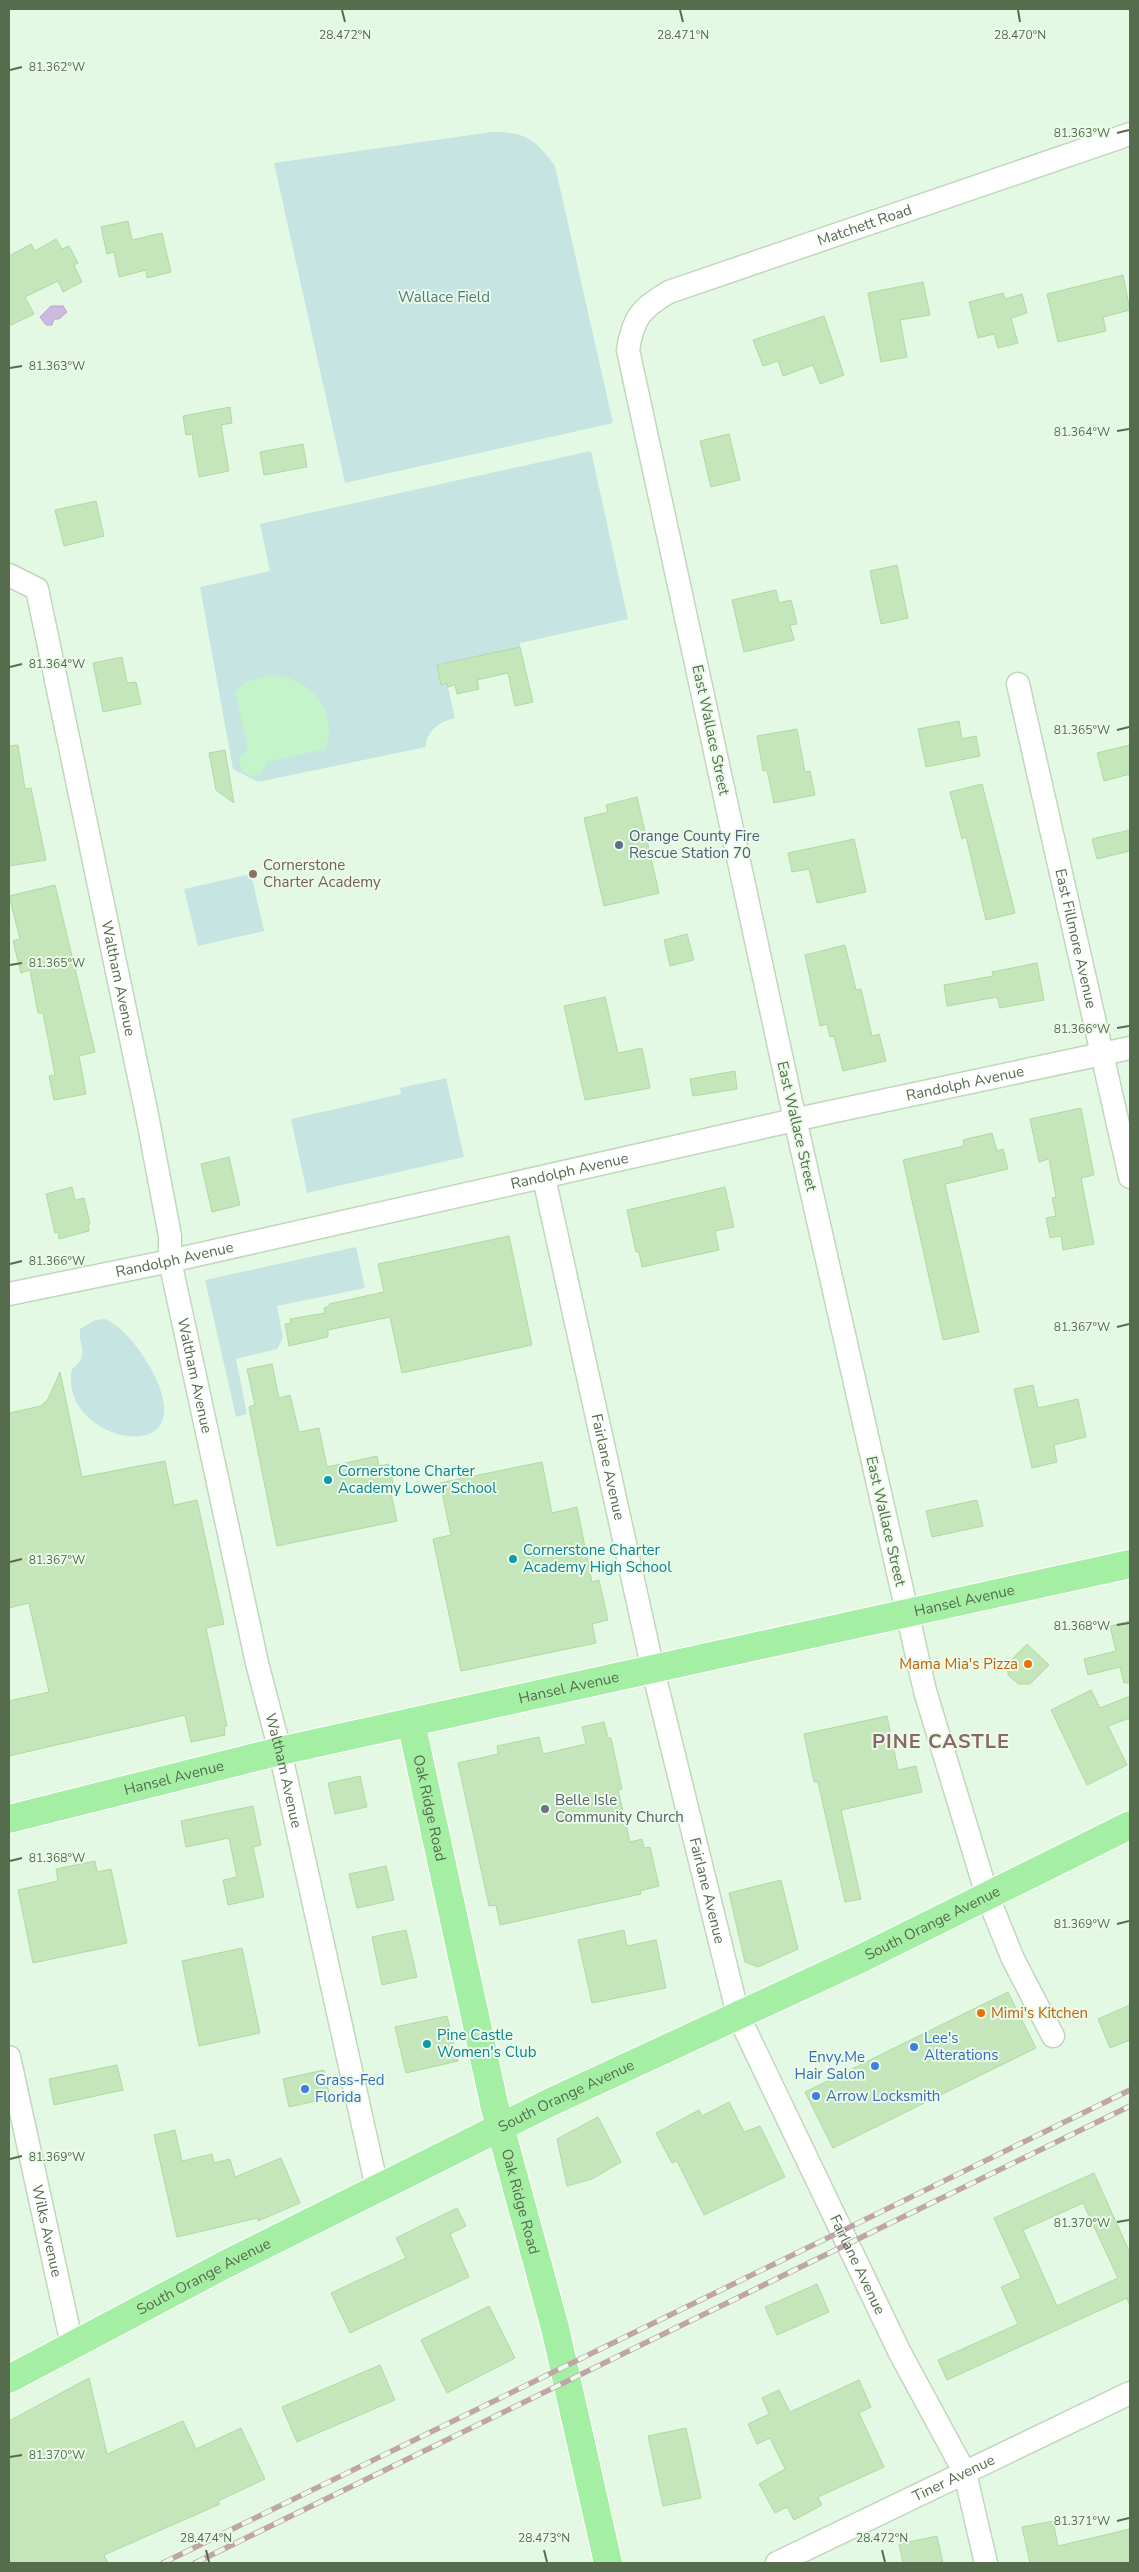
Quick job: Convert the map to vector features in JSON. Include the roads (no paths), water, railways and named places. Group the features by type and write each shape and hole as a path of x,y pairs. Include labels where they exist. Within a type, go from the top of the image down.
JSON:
{"main road":[{"name":"Hansel Avenue","path":"9,1819 280,1751 1130,1564"},
{"name":"Oak Ridge Road","path":"411,1722 500,2127 555,2328 608,2563"},
{"name":"South Orange Avenue","path":"9,2380 217,2268 500,2127 987,1896 1130,1825"}],"street":[{"name":"Matchett Road","path":"628,350 632,329 640,313 653,301 669,292 1130,134"},
{"name":"East Wallace Street","path":"628,350 795,1120 906,1614 938,1740 987,1896 1013,1959 1053,2036"},
{"name":"Waltham Avenue","path":"9,575 37,589 147,1115 170,1236 170,1261 257,1663 280,1751 378,2188"},
{"name":"East Fillmore Avenue","path":"1018,684 1104,1054 1130,1177"},
{"name":"Randolph Avenue","path":"9,1294 170,1261 795,1120 1130,1048"},
{"name":"Fairlane Avenue","path":"544,1178 653,1670 738,2015 900,2353 965,2473 986,2563"},
{"name":"Wilks Avenue","path":"9,2057 72,2345"},
{"name":"Tiner Avenue","path":"777,2563 1130,2393"}],"railway":[{"path":"163,2563 1130,2090"},
{"path":"195,2563 1130,2106"}],"place":[{"name":"Orange County Fire Rescue Station 70","path":"619,845"},
{"name":"Cornerstone Charter Academy","path":"253,874"},
{"name":"Cornerstone Charter Academy Lower School","path":"328,1480"},
{"name":"Cornerstone Charter Academy High School","path":"513,1559"},
{"name":"Mama Mia's Pizza","path":"1028,1664"},
{"name":"Belle Isle Community Church","path":"545,1809"},
{"name":"Mimi's Kitchen","path":"981,2013"},
{"name":"Pine Castle Women's Club","path":"427,2044"},
{"name":"Lee's Alterations","path":"914,2047"},
{"name":"Envy.Me Hair Salon","path":"875,2066"},
{"name":"Grass-Fed Florida","path":"305,2089"},
{"name":"Arrow Locksmith","path":"816,2096"}],"district":[{"name":"PINE CASTLE","path":"941,1741"}],"park label":[{"name":"Wallace Field","path":"444,297"}]}
